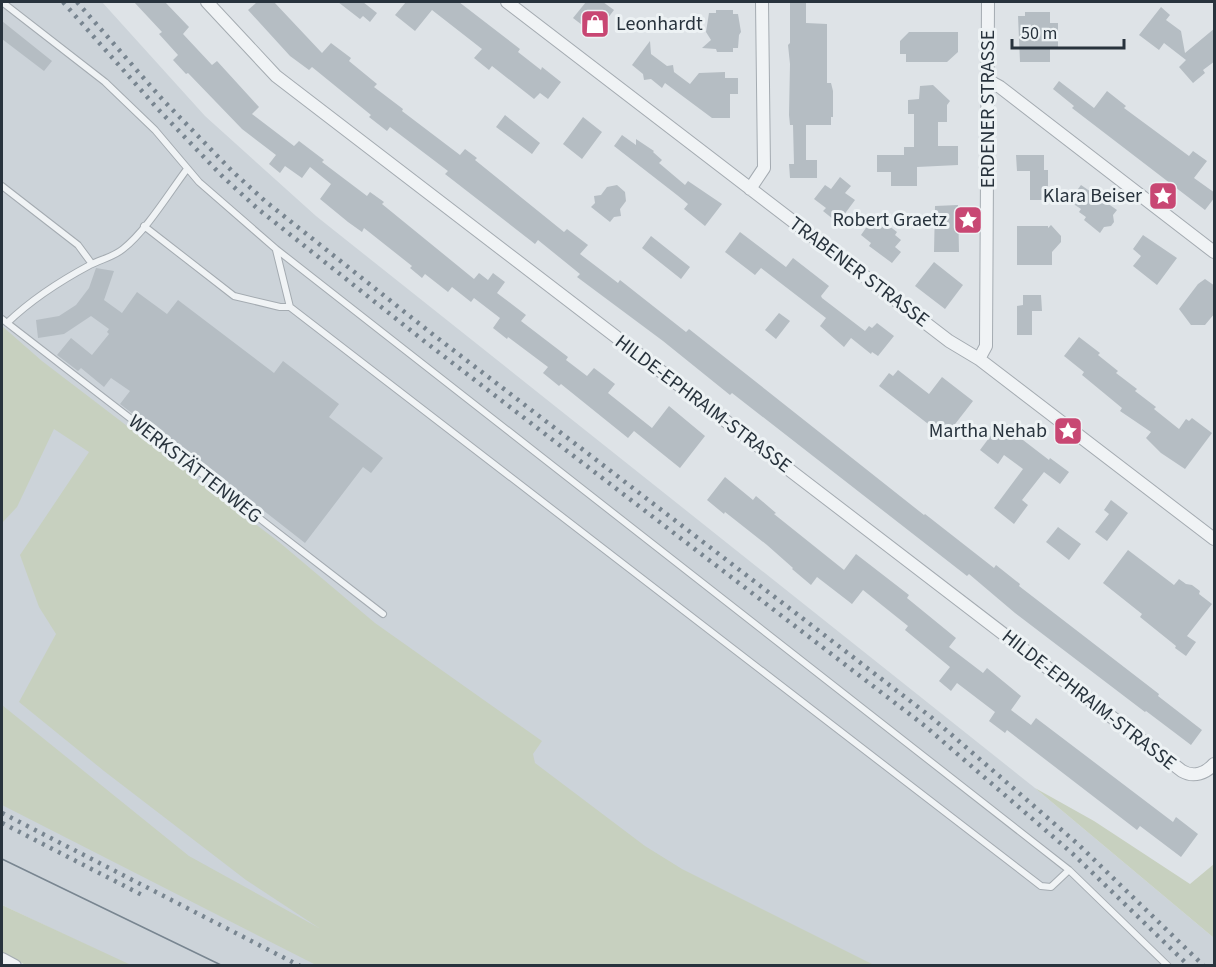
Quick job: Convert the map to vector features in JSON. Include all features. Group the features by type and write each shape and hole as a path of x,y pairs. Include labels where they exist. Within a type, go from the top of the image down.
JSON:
{"street":[{"name":"HILDE-EPHRAIM-STRASSE","path":"207,2 276,76 1182,771 1187,774 1200,773 1215,764"},
{"name":"TRABENER STRASSE","path":"507,2 949,341 979,358 1215,539"},
{"path":"750,189 764,168 762,2"},
{"name":"ERDENER STRASSE","path":"979,358 986,346 988,2"},
{"path":"989,81 1000,87 1215,252"},
{"path":"2,959 15,966"}],"lane":[{"path":"2,2 105,82 155,130 187,169 226,207 276,249 1069,870 1168,966"},
{"name":"WERKSTÄTTENWEG","path":"187,169 125,248 108,259 92,264 28,303 4,321 383,614"},
{"path":"2,186 78,245 92,264"},
{"path":"144,226 234,296 280,307 290,307 1041,886 1052,887 1069,870"},
{"path":"276,249 290,307"}],"shaded area":[{"path":"2,2 102,2 205,116 316,216 1035,788 1214,938 1214,965 131,966 2,905"}],"green space":[{"path":"2,326 42,361 279,542 375,623 542,741 533,754 535,763 645,846 682,869 874,965 316,965 2,805 2,705 189,856 319,928 246,880 104,771 19,702 56,634 39,607 20,555 89,452 54,429 17,507 2,523"},
{"path":"1035,788 1094,821 1190,884 1214,864 1214,938"},
{"path":"2,905 131,965 26,965 2,954"}],"building":[{"path":"134,2 165,2 189,27 183,34 212,65 217,61 259,107 252,114 294,146 299,141 324,160 322,162 367,196 370,192 384,202 382,204 474,279 479,273 488,280 493,273 505,282 497,293 526,315 521,321 568,357 566,360 587,376 594,368 615,384 608,393 652,428 669,406 705,436 680,468 634,431 628,438 561,384 559,386 543,373 548,367 493,328 500,318 474,298 471,302 452,287 448,292 425,274 422,278 410,268 412,266 364,228 362,232 348,222 320,199 331,184 310,167 302,178 285,166 280,173 269,164 276,155 242,129 173,60 178,55 159,34 162,32"},
{"path":"257,2 274,2 322,53 331,43 351,58 349,61 377,84 374,87 403,109 402,111 460,155 465,149 477,158 475,160 564,232 567,229 588,245 580,254 618,283 620,280 686,332 689,329 924,515 994,568 996,565 1020,584 1019,586 1159,694 1158,696 1202,730 1191,745 577,277 580,274 538,240 535,244 445,174 448,171 390,127 387,131 312,67 309,70 290,56 248,10"},
{"path":"338,2 363,2 377,13 370,22 363,16 360,19"},
{"path":"406,2 459,2 520,49 518,52 561,82 548,99 540,93 534,99 492,66 489,70 474,58 482,49 432,10 415,31 395,15"},
{"path":"586,2 603,2 614,10 595,35 573,18"},
{"path":"790,2 806,2 806,23 827,24 827,83 831,83 833,91 833,117 831,117 831,125 806,125 806,160 817,160 817,178 790,178 789,164 794,164 793,125 790,125 789,115"},
{"path":"1161,7 1170,15 1166,20 1181,31 1185,53 1215,28 1215,61 1203,70 1205,73 1193,83 1179,67 1186,60 1164,43 1159,50 1139,35"},
{"path":"716,10 733,10 733,14 738,14 741,32 738,48 733,48 733,52 717,52 716,49 702,48 711,40 706,32 709,13 716,13"},
{"path":"1025,12 1050,12 1050,23 1058,23 1058,47 1050,47 1050,62 1020,62 1018,16 1025,16"},
{"path":"2,21 52,61 44,71 2,39"},
{"path":"909,32 958,32 958,52 947,62 906,62 906,54 900,54 900,41"},
{"path":"650,41 651,54 667,66 673,65 674,72 690,84 699,73 725,72 725,78 738,78 738,94 730,94 730,118 712,118 665,83 662,88 651,79 644,80 643,74 632,65"},
{"path":"1059,81 1094,108 1107,91 1126,106 1124,108 1189,156 1193,151 1207,161 1194,178 1215,193 1215,197 1205,210 1072,108 1074,106 1053,89"},
{"path":"933,85 950,101 947,105 947,122 938,122 938,146 958,146 958,165 917,167 917,186 891,186 891,172 877,172 877,155 904,155 904,147 914,147 914,114 908,114 908,100 919,99 920,86"},
{"path":"505,115 540,143 532,154 496,127"},
{"path":"583,117 602,132 582,159 563,144"},
{"path":"622,135 636,145 636,139 654,151 662,160 659,163 685,185 688,181 722,204 705,226 684,209 688,204 614,146"},
{"path":"1016,155 1044,155 1044,170 1048,170 1048,195 1043,195 1043,200 1030,200 1030,171 1017,171"},
{"path":"840,177 851,186 845,193 855,200 838,223 823,211 826,208 814,199 825,185 831,189"},
{"path":"617,185 625,192 626,201 620,209 621,216 614,217 610,222 591,207 595,203 594,196 601,195 607,187"},
{"path":"1081,185 1117,210 1113,215 1114,222 1111,226 1104,227 1100,233 1084,220 1086,217 1079,212 1081,209 1069,201"},
{"path":"958,205 959,252 934,252 935,206"},
{"path":"875,215 897,232 895,235 901,240 895,247 901,252 892,263 869,246 871,243 861,235"},
{"path":"1051,225 1061,236 1061,242 1052,252 1052,265 1017,265 1017,226 1048,226 1048,228"},
{"path":"740,232 786,267 793,258 829,286 821,296 822,298 865,331 869,326 872,328 877,323 894,336 878,356 872,352 871,354 851,338 844,347 820,326 826,318 761,268 755,275 725,252"},
{"path":"1143,235 1177,258 1157,285 1133,266 1141,256 1133,249"},
{"path":"651,236 690,267 681,279 642,248"},
{"path":"934,262 963,285 945,309 915,286"},
{"path":"96,268 114,271 104,300 122,313 137,292 167,314 178,300 274,373 283,361 339,404 329,417 383,458 371,473 363,467 305,543 259,507 257,510 120,404 130,391 111,378 104,387 81,368 78,371 57,355 71,338 92,355 109,334 107,332 109,329 91,316 64,334 38,338 36,320 59,316 76,305 89,288"},
{"path":"1205,279 1215,286 1215,313 1205,325 1191,325 1179,309 1198,284"},
{"path":"1023,295 1041,295 1042,311 1032,311 1032,335 1017,335 1017,306 1023,305"},
{"path":"779,313 790,321 776,339 765,330"},
{"path":"1079,337 1100,353 1098,355 1118,371 1116,373 1137,389 1135,391 1179,429 1186,419 1189,421 1192,418 1212,433 1185,469 1161,453 1146,438 1151,432 1120,411 1122,408 1082,375 1084,372 1064,356"},
{"path":"898,370 929,394 942,377 973,401 945,437 879,386 889,373 893,376"},
{"path":"1007,424 1025,437 1023,440 1069,472 1060,484 1044,472 1022,500 1028,505 1014,524 994,508 1023,469 1004,455 998,464 980,450 998,426 1003,430"},
{"path":"725,477 753,500 756,496 776,513 774,514 844,570 856,554 909,595 907,598 956,638 949,647 983,673 987,668 1021,696 1011,710 1031,725 1036,718 1173,822 1176,817 1198,834 1181,857 1140,826 1137,830 1007,730 1005,733 989,721 995,712 957,683 951,691 939,681 950,667 905,630 908,626 863,590 852,604 817,577 811,585 767,545 707,500"},
{"path":"1111,500 1128,513 1107,541 1095,532 1109,514 1104,510"},
{"path":"1058,527 1081,544 1069,560 1046,542"},
{"path":"1128,550 1174,585 1179,579 1192,585 1212,604 1187,636 1196,642 1186,656 1140,617 1142,614 1103,583"}],"tram line":[{"path":"2,859 223,966"}],"railway":[{"path":"63,2 156,107 223,177 258,209 424,341 925,726 1073,854 1189,966"},
{"path":"77,2 163,100 232,171 265,201 431,333 931,717 1079,845 1204,966"},
{"path":"2,813 300,966"},
{"path":"2,823 144,896"}],"place":[{"name":"Leonhardt","path":"595,24"},
{"name":"Klara Beiser","path":"1163,196"},
{"name":"Robert Graetz","path":"968,220"},
{"name":"Martha Nehab","path":"1068,431"}]}
